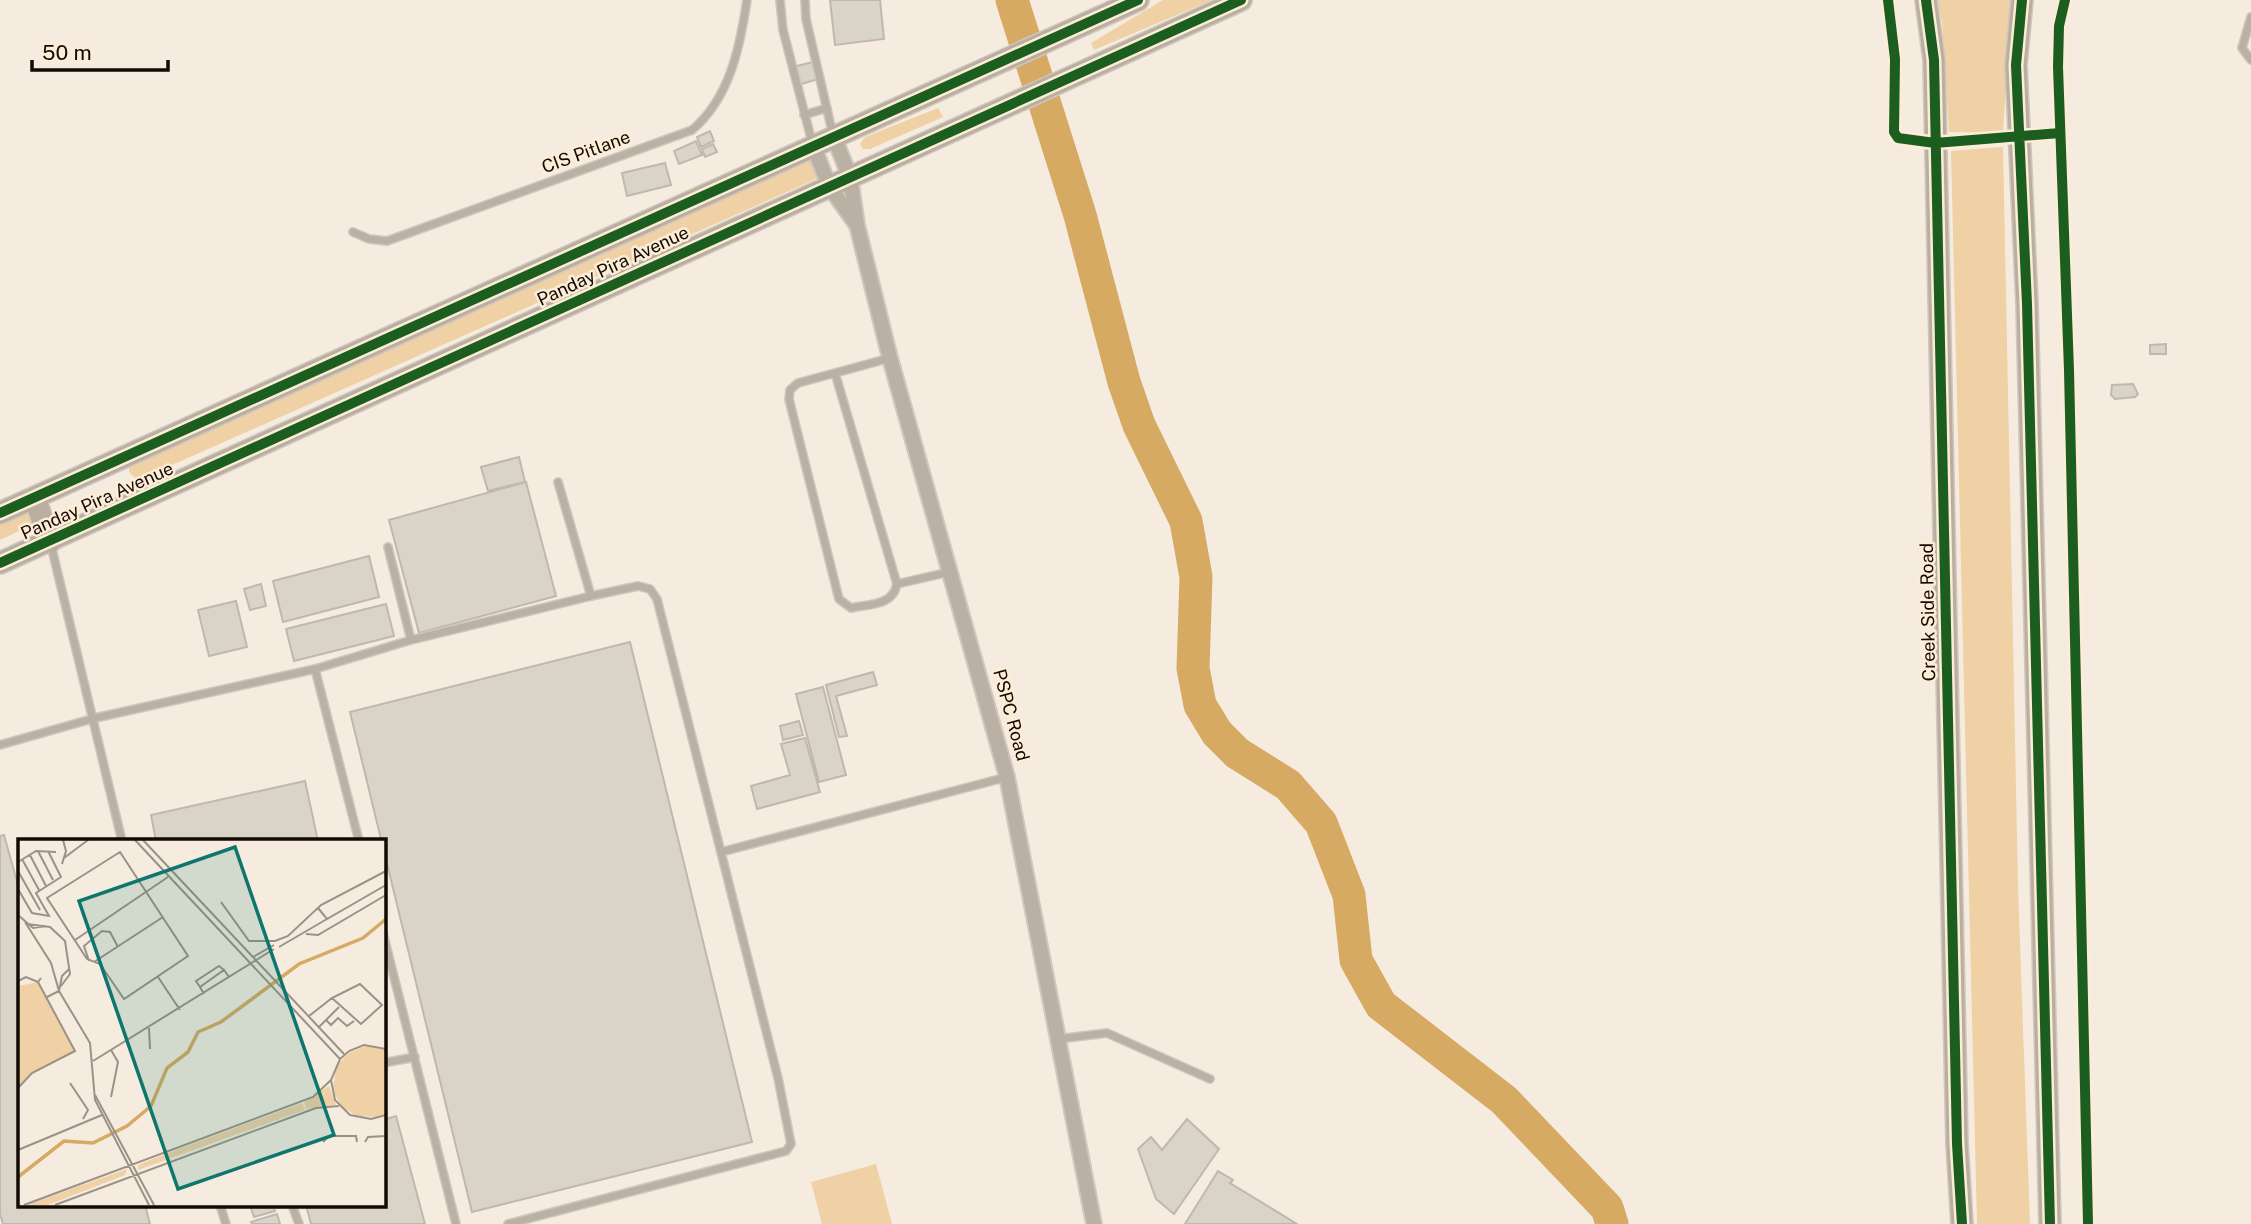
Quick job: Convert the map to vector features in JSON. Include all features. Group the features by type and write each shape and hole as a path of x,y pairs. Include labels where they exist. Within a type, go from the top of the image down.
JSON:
{"main road":[{"name":"Panday Pira Avenue","path":"0,513 833,135 1138,0"},
{"name":"Panday Pira Avenue","path":"0,563 1114,55 1241,0"},
{"name":"Creek Side Road","path":"1926,0 1934,60 1956,1130 1962,1224"},
{"path":"2022,0 2016,65 2028,304 2050,1224"},
{"path":"35,498 50,542"}],"street":[{"name":"PSPC Road","path":"833,135 850,177 857,225 890,358 1007,778 1094,1224"},
{"name":"PSPC Road","path":"813,145 829,186 857,225"}],"lane":[{"name":"CIS Pitlane","path":"353,232 369,239 387,241 692,130 714,105 734,67 747,0"},
{"path":"780,0 783,30 813,145"},
{"path":"805,0 806,19 833,135"},
{"path":"2251,17 2242,48 2251,61"},
{"path":"804,115 827,108"},
{"path":"835,373 897,584 895,594 888,600 851,608 839,599 789,399 790,390 798,383 890,358"},
{"path":"558,482 591,596"},
{"path":"50,542 95,718 122,839"},
{"path":"388,547 411,640"},
{"path":"897,584 949,572"},
{"path":"0,745 95,718 315,669 411,640 591,596 638,586 650,589 657,599 792,1133 791,1144 786,1151 508,1224"},
{"path":"315,669 358,839"},
{"path":"721,852 1007,778"},
{"path":"385,941 456,1224"},
{"path":"1058,1040 1107,1033 1210,1079"},
{"path":"385,1063 415,1057"},
{"path":"220,1206 226,1224"},
{"path":"292,1206 299,1224"}],"shaded area":[{"path":"1163,0 1212,0 1094,50 1091,43"},
{"path":"1936,0 2011,0 2003,133 1949,132 1942,21"},
{"path":"938,108 943,117 870,149 863,149 860,144 865,137"},
{"path":"2003,147 2018,887 2030,1224 1977,1224 1951,151"},
{"path":"808,160 814,161 818,176 814,180 143,478 135,478 129,472 129,465"},
{"path":"30,508 34,524 0,540 0,520"},
{"path":"876,1164 892,1224 822,1224 811,1182"}],"building":[{"path":"830,0 880,0 884,39 835,45"},
{"path":"813,62 818,79 798,85 793,67"},
{"path":"710,131 714,141 701,147 697,137"},
{"path":"696,141 702,155 679,164 674,151"},
{"path":"713,144 717,152 705,157 702,149"},
{"path":"665,163 671,185 627,196 622,173"},
{"path":"2166,344 2166,354 2150,354 2150,345"},
{"path":"2133,384 2138,394 2135,397 2115,399 2111,395 2112,385"},
{"path":"519,457 525,482 488,491 481,467"},
{"path":"526,482 556,596 419,633 389,520"},
{"path":"369,556 379,597 283,622 273,581"},
{"path":"261,584 266,606 250,610 244,589"},
{"path":"236,601 247,647 209,656 198,610"},
{"path":"386,604 394,636 294,661 286,629"},
{"path":"630,642 752,1142 472,1212 385,855 385,839 381,839 350,712"},
{"path":"873,672 877,685 836,696 847,736 839,737 826,685"},
{"path":"823,687 846,775 819,782 796,694"},
{"path":"799,721 803,735 783,740 780,726"},
{"path":"805,738 820,792 757,809 751,786 790,775 781,744"},
{"path":"305,781 318,839 156,839 151,815"},
{"path":"4,835 18,885 18,1206 145,1206 150,1224 3,1224 0,1214 0,836"},
{"path":"396,1116 425,1224 311,1224 306,1206 385,1206 385,1119"},
{"path":"1187,1119 1219,1149 1174,1214 1156,1199 1138,1149 1151,1137 1162,1150"},
{"path":"1218,1171 1233,1180 1230,1183 1297,1224 1185,1224"},
{"path":"250,1206 273,1206 275,1211 254,1217"},
{"path":"277,1214 280,1224 251,1222"}],"waterway":[{"path":"1012,0 1080,215 1124,382 1139,425 1186,521 1196,577 1193,668 1200,705 1217,733 1237,753 1288,785 1321,823 1349,895 1356,960 1381,1005 1504,1100 1607,1208 1612,1224"}],"cycle path":[{"path":"0,513 1138,0"},
{"path":"0,563 1241,0"},
{"path":"1888,0 1895,59 1894,132 1898,138 1935,143 2060,133"},
{"path":"1926,0 1934,60 1957,1144 1962,1224"},
{"path":"2022,0 2016,65 2027,304 2050,1224"},
{"path":"2065,0 2059,26 2058,67 2069,370 2088,1224"}]}
